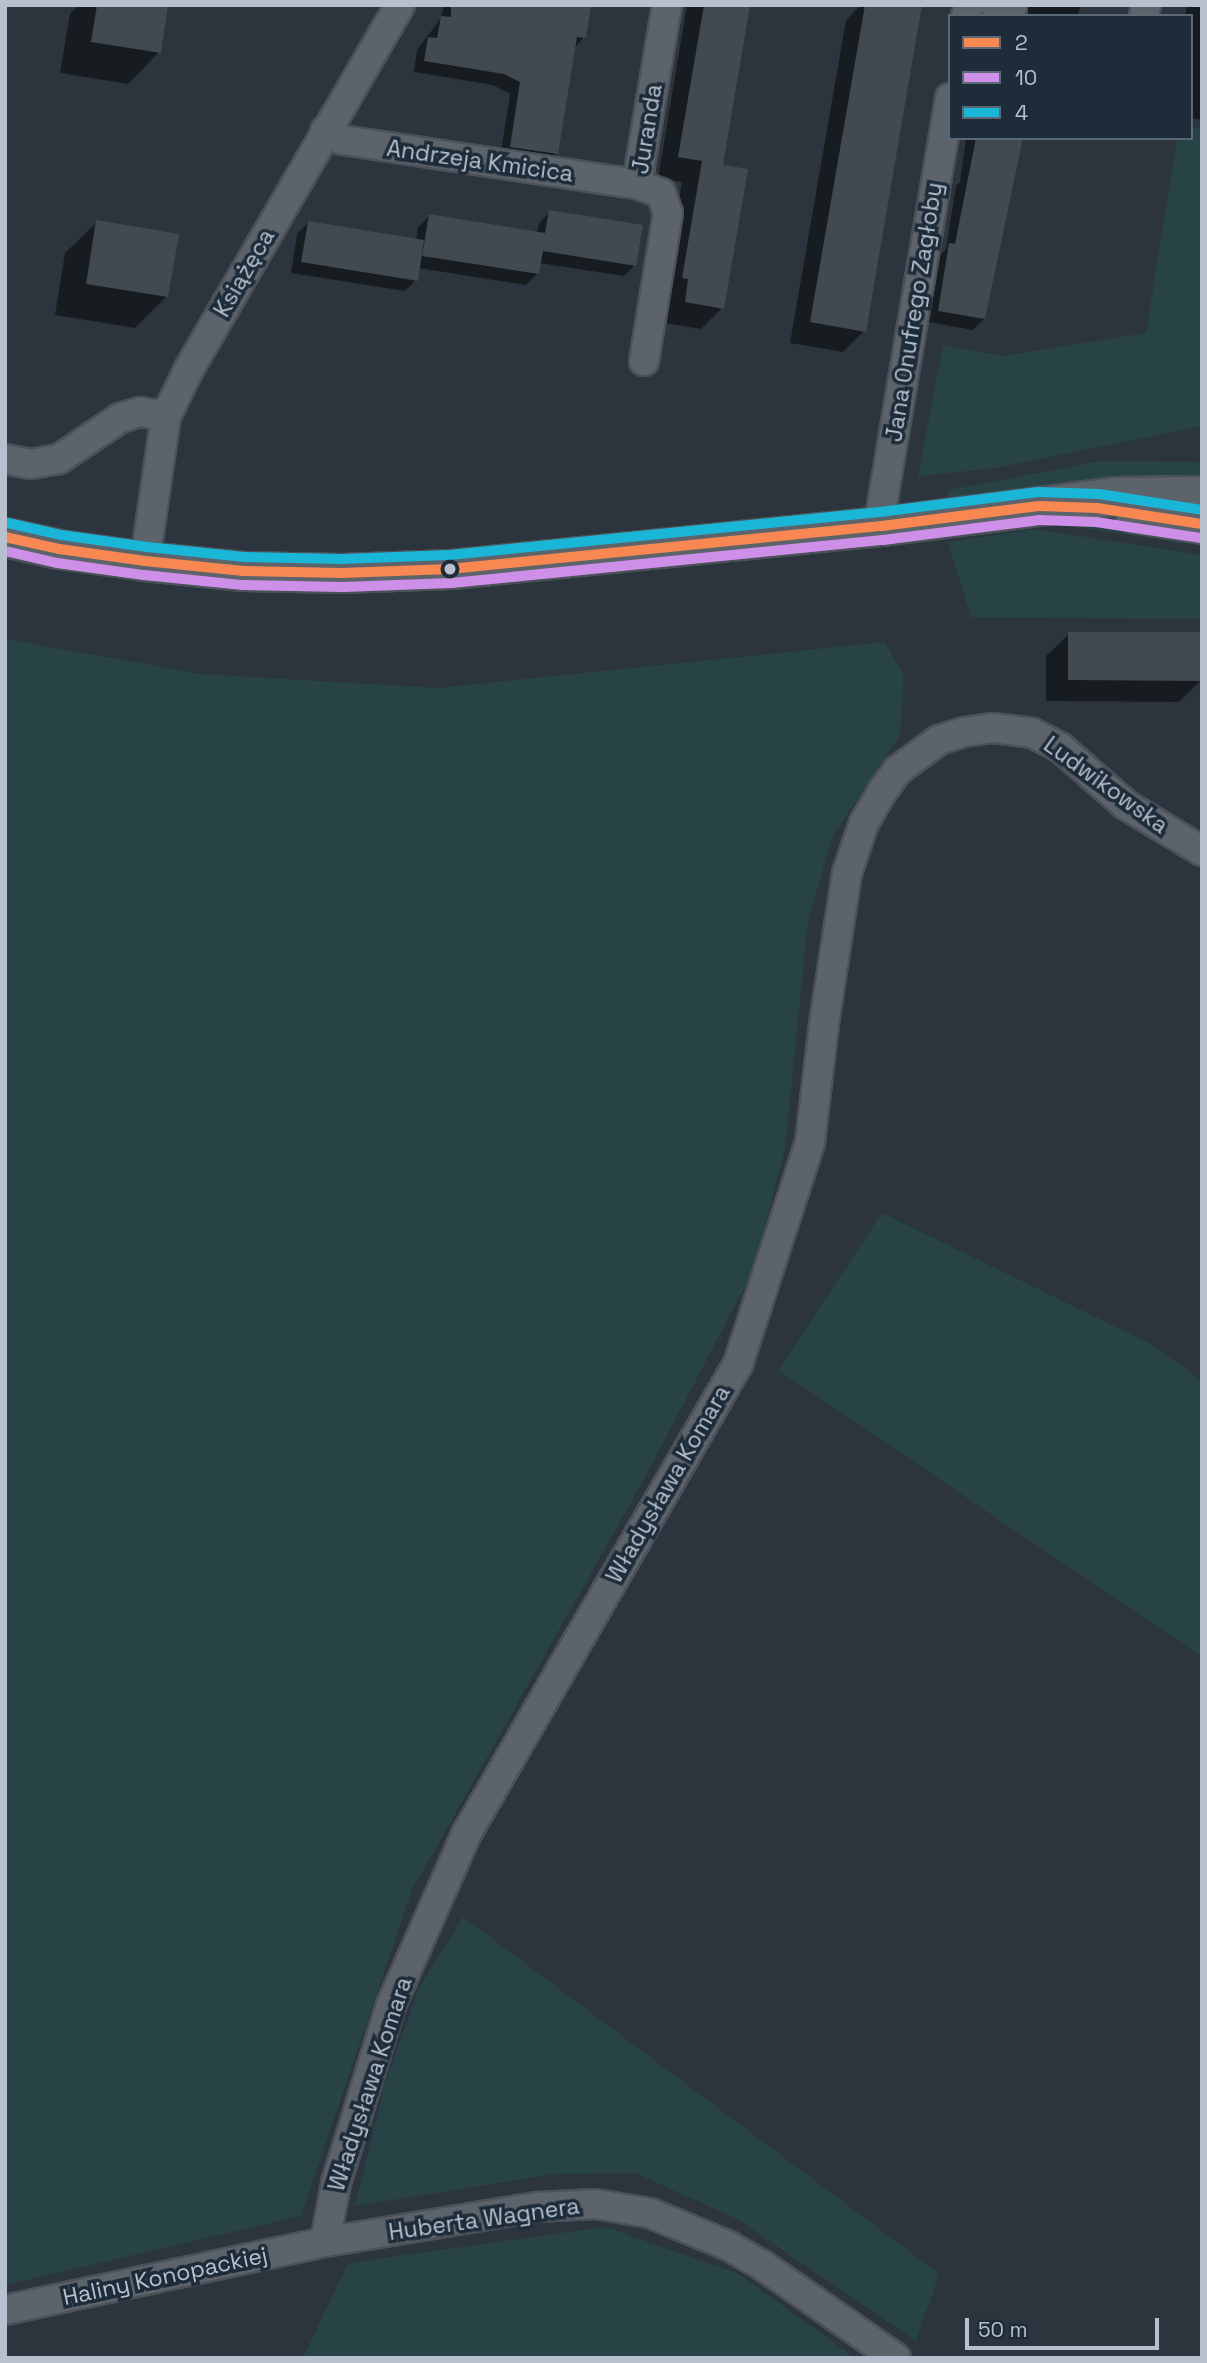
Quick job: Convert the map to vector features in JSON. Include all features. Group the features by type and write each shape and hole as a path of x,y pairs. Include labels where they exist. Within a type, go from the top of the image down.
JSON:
{"street":[{"name":"Książęca","path":"145,561 166,416 189,369 400,5"},
{"name":"Juranda","path":"645,361 668,213 661,193 637,184 667,5"},
{"path":"995,5 1012,8 1012,5"},
{"name":"Jana Onufrego Zagłoby","path":"882,526 881,511 948,110"},
{"name":"Andrzeja Kmicica","path":"326,131 342,141 637,184"},
{"path":"5,459 31,464 59,459 120,418 141,412 166,416"},
{"path":"5,537 145,561 243,571 450,569 882,526 1115,496 1202,495"},
{"path":"1039,506 1097,508 1202,524"},
{"name":"Ludwikowska","path":"964,732 993,728 1032,733 1076,760 1126,805 1202,851"},
{"name":"Władysława Komara","path":"325,2242 337,2183 391,2005 467,1833 738,1363 810,1142 836,937 847,873 864,823 898,770 939,740 964,732"},
{"name":"Huberta Wagnera","path":"325,2242 572,2203 620,2207 650,2213 729,2246 762,2265 896,2358"},
{"name":"Haliny Konopackiej","path":"5,2310 325,2242"}],"green space":[{"path":"1193,127 1202,128 1202,426 996,468 918,476 943,345 1004,356 1146,333 1177,140 1193,140"},
{"path":"1101,461 1202,462 1202,480 1112,477 947,504 949,490"},
{"path":"1062,519 1202,539 1202,546 1035,521"},
{"path":"1034,529 1202,555 1202,619 971,617 948,542"},
{"path":"5,639 201,674 438,688 885,642 904,676 900,735 833,835 808,921 785,1149 754,1269 643,1481 412,1890 301,2216 5,2285"},
{"path":"882,1213 1153,1345 1202,1381 1202,1657 778,1370"},
{"path":"463,1917 939,2274 916,2341 737,2219 635,2173 554,2174 355,2206 385,2084 419,1988"},
{"path":"605,2227 739,2274 855,2358 303,2358 348,2263"}],"building":[{"path":"97,5 168,5 161,53 91,42"},
{"path":"451,5 591,5 586,38 577,37 558,154 510,147 520,82 504,74 424,61 428,37 437,38 441,16 451,17"},
{"path":"704,5 750,5 723,165 748,169 724,309 685,302 688,279 682,278 702,161 678,157"},
{"path":"865,5 922,5 866,332 810,322"},
{"path":"976,140 1023,140 985,319 938,311 949,243 955,244"},
{"path":"549,210 643,225 636,266 543,251 539,274 422,256 429,214 545,233"},
{"path":"96,220 179,234 168,297 86,284"},
{"path":"308,221 424,240 418,281 301,262"},
{"path":"1068,632 1202,632 1202,681 1068,680"}],"transit line":[{"name":"4","path":"8,523 61,535 147,547 244,557 342,559 449,555 880,512 1038,492 1099,494 1202,510"},
{"name":"2","path":"5,537 59,549 145,561 243,571 342,573 450,569 882,526 1039,506 1097,508 1202,524"},
{"name":"10","path":"5,551 57,563 144,575 243,585 343,587 451,583 883,540 1040,520 1096,522 1200,538"}]}
